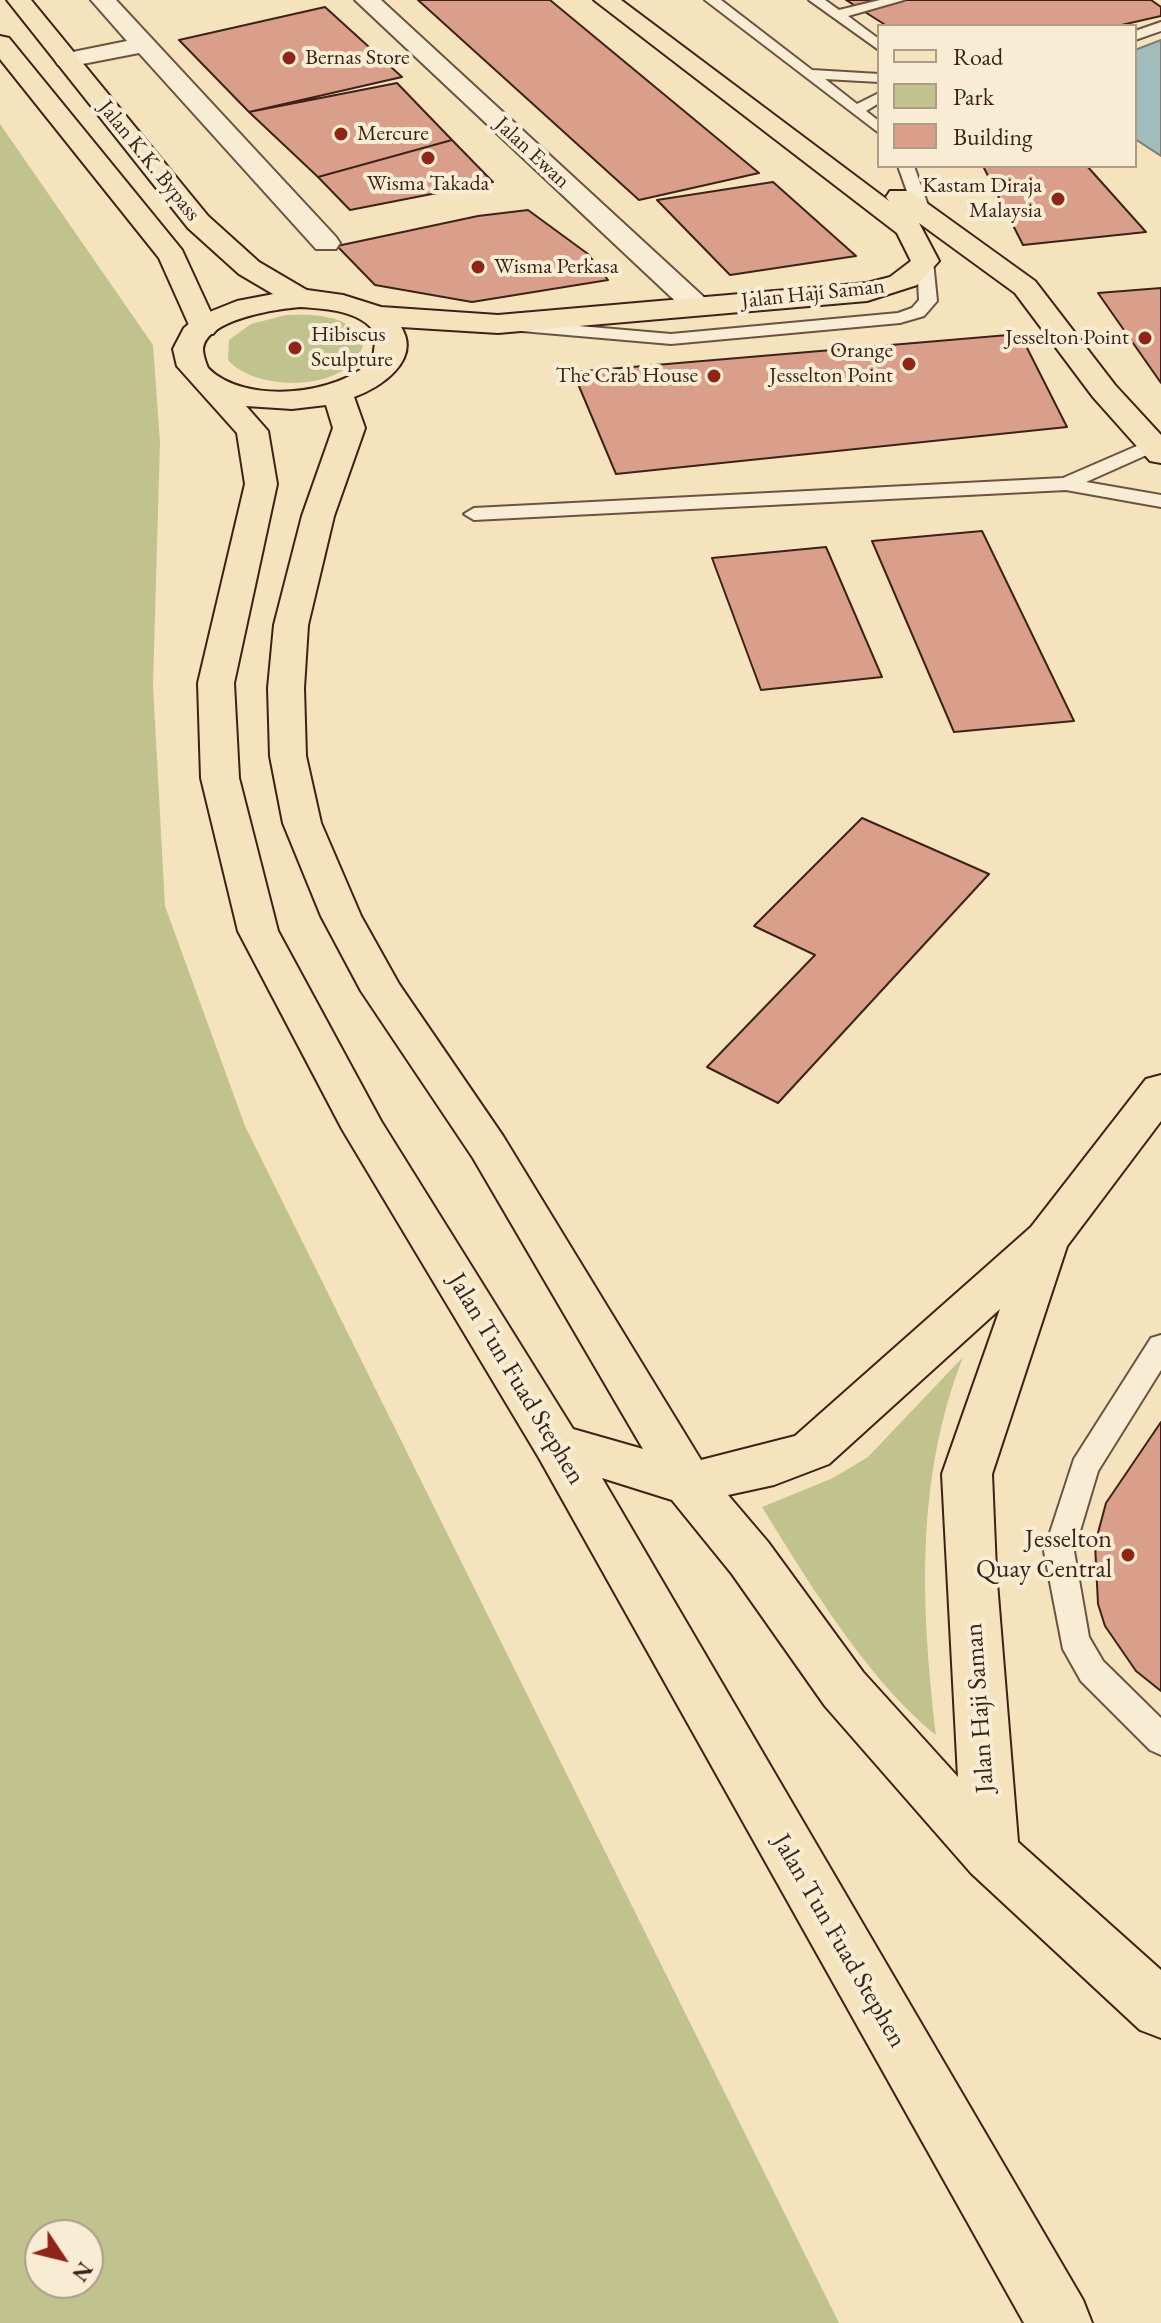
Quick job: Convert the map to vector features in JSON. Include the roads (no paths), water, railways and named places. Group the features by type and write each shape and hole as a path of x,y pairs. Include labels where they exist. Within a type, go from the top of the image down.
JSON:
{"main road":[{"name":"Jalan K.K. Bypass","path":"19,0 198,222 249,268 300,298"},
{"path":"606,0 909,229 925,261"},
{"path":"674,19 923,214 1025,287 1104,391 1157,449"},
{"name":"Jalan K.K. Bypass","path":"0,43 172,256 203,328"},
{"name":"Jalan Haji Saman","path":"300,298 340,303 372,315 428,322 498,324 867,292 904,282 925,261"},
{"path":"203,328 244,306 300,298"},
{"path":"211,385 237,395 270,400 304,399 337,393 362,383 380,370 391,356 393,341 387,327 372,315"},
{"name":"Jalan Tun Fuad Stephen","path":"203,328 188,352 190,364 252,431 261,484 216,683 220,778 258,931 364,1129 556,1444 1060,2323"},
{"path":"337,393 349,428 318,516 291,625 288,756 302,823 341,916 382,991 488,1147 689,1484 750,1558 844,1689 991,1854 1161,2009"},
{"name":"Jalan Haji Saman","path":"556,1444 689,1484 774,1464 812,1450 1047,1239 1161,1090"},
{"name":"Jalan Haji Saman","path":"991,1854 970,1570 967,1474 1047,1239"}],"street":[{"path":"103,0 326,243"},
{"name":"Jalan Ewan","path":"367,0 697,306"},
{"path":"67,60 144,45"}],"lane":[{"path":"712,0 877,127"},
{"path":"816,0 877,45"},
{"path":"836,15 897,0"},
{"path":"1137,35 1161,26"},
{"path":"808,74 877,78"},
{"path":"856,111 877,98"},
{"path":"907,168 923,214"},
{"path":"498,324 671,339 900,318 918,312 928,301 925,261"},
{"path":"1066,484 1157,449"},
{"path":"474,514 1066,484 1161,501"},
{"path":"1161,1346 1084,1468 1059,1551 1074,1639 1092,1671 1161,1740"}],"water":[{"path":"1161,40 1161,156 1137,140 1137,49"}],"place":[{"name":"Bernas Store","path":"289,58"},
{"name":"Mercure","path":"341,134"},
{"name":"Wisma Takada","path":"428,158"},
{"name":"Kastam Diraja Malaysia","path":"1058,199"},
{"name":"Wisma Perkasa","path":"478,267"},
{"name":"Jesselton Point","path":"1145,338"},
{"name":"Hibiscus Sculpture","path":"295,348"},
{"name":"Orange Jesselton Point","path":"909,364"},
{"name":"The Crab House","path":"714,376"},
{"name":"Jesselton Quay Central","path":"1128,1555"}]}
